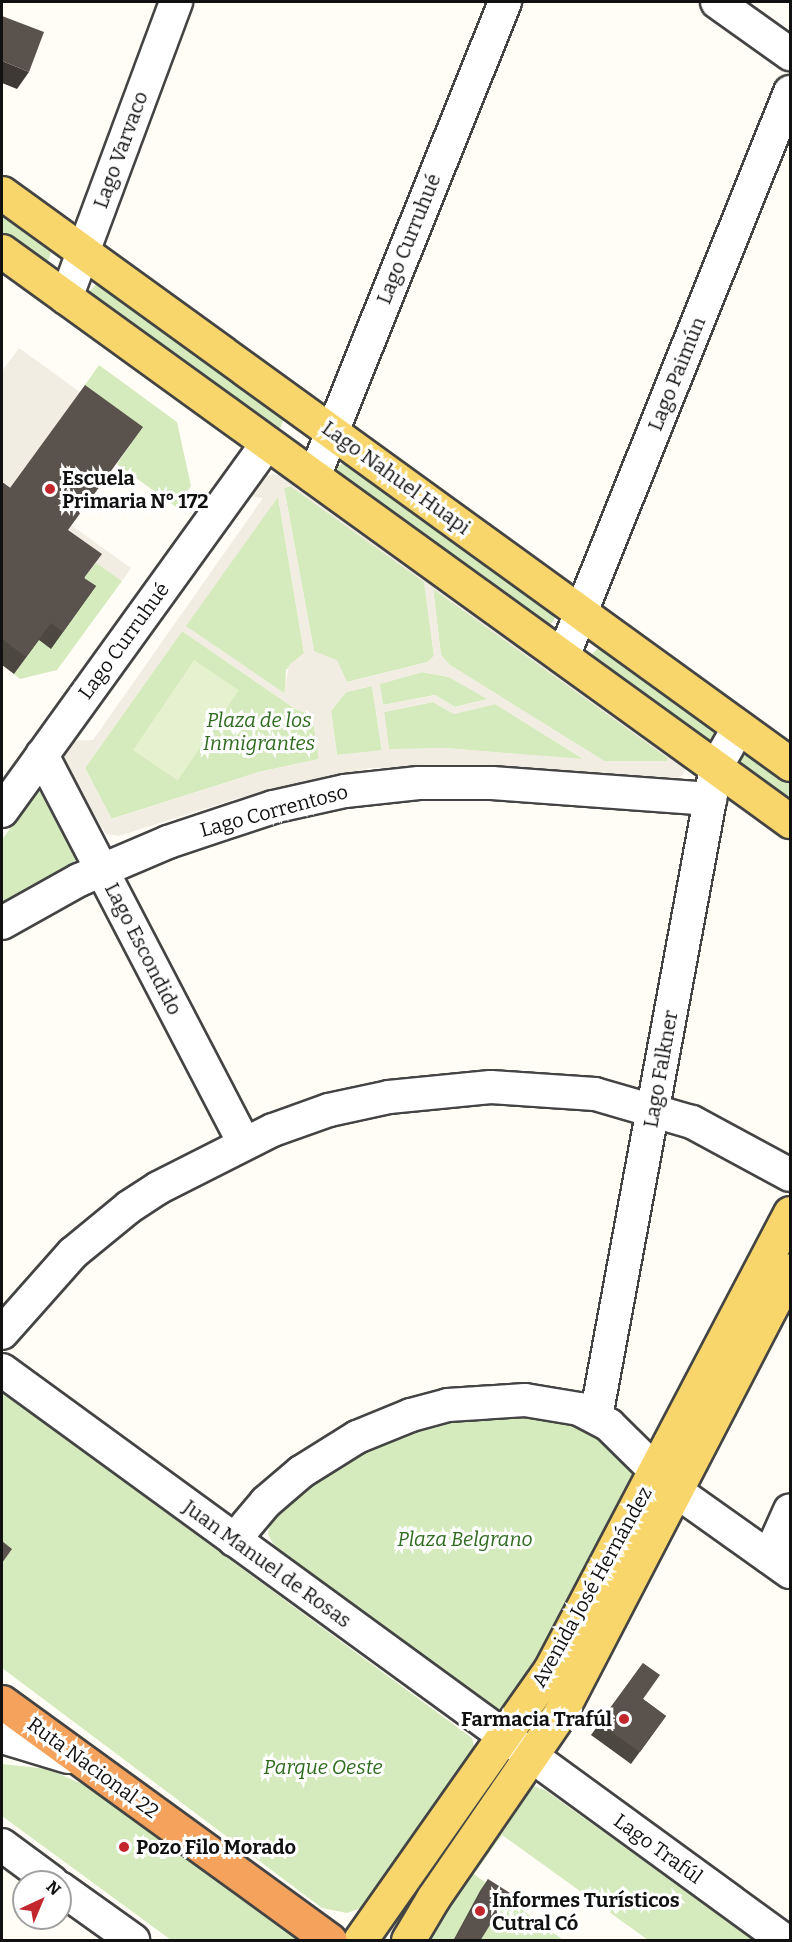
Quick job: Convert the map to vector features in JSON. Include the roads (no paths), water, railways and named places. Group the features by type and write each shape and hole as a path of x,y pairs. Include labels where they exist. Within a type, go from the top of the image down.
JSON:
{"highway":[{"name":"Ruta Nacional 22","path":"2,1702 330,1941"}],"main road":[{"name":"Lago Nahuel Huapi","path":"2,193 790,764"},
{"path":"2,251 790,821"},
{"name":"Avenida José Hernández","path":"408,1941 433,1898 531,1757 572,1692 666,1480 790,1213"},
{"name":"Avenida José Hernández","path":"360,1941 504,1737 564,1646 666,1480 790,1270"}],"street":[{"name":"Lago Varvaco","path":"66,298 176,2"},
{"name":"Lago Curruhué","path":"314,477 505,2"},
{"path":"717,2 790,54"},
{"name":"Lago Paimún","path":"563,657 790,92"},
{"name":"Lago Curruhué","path":"2,811 267,442"},
{"name":"Lago Falkner","path":"596,1417 716,767 739,727"},
{"name":"Lago Escondido","path":"42,755 244,1143"},
{"name":"Lago Correntoso","path":"2,923 101,869 168,842 273,807 382,786 530,784 710,799"},
{"path":"2,1333 49,1277 100,1229 158,1188 244,1143 329,1110 389,1097 456,1088 562,1090 654,1108 710,1131 790,1175"},
{"name":"Juan Manuel de Rosas","path":"2,1371 531,1757"},
{"path":"234,1540 266,1502 301,1472 339,1446 411,1415 448,1405 506,1399 561,1404 596,1417 623,1436 666,1480 780,1564 790,1510"},
{"path":"2,1737 30,1743 88,1765"},
{"name":"Lago Trafúl","path":"531,1757 784,1941"},
{"path":"2,1845 36,1870"},
{"path":"72,1897 133,1941"}],"place":[{"name":"Escuela Primaria N° 172","path":"50,489"},
{"name":"Farmacia Trafúl","path":"624,1719"},
{"name":"Pozo Filo Morado","path":"124,1847"},
{"name":"Informes Turísticos Cutral Có","path":"480,1911"}],"park label":[{"name":"Plaza de los Inmigrantes","path":"259,732"},
{"name":"Plaza Belgrano","path":"465,1539"},
{"name":"Parque Oeste","path":"323,1767"}]}
